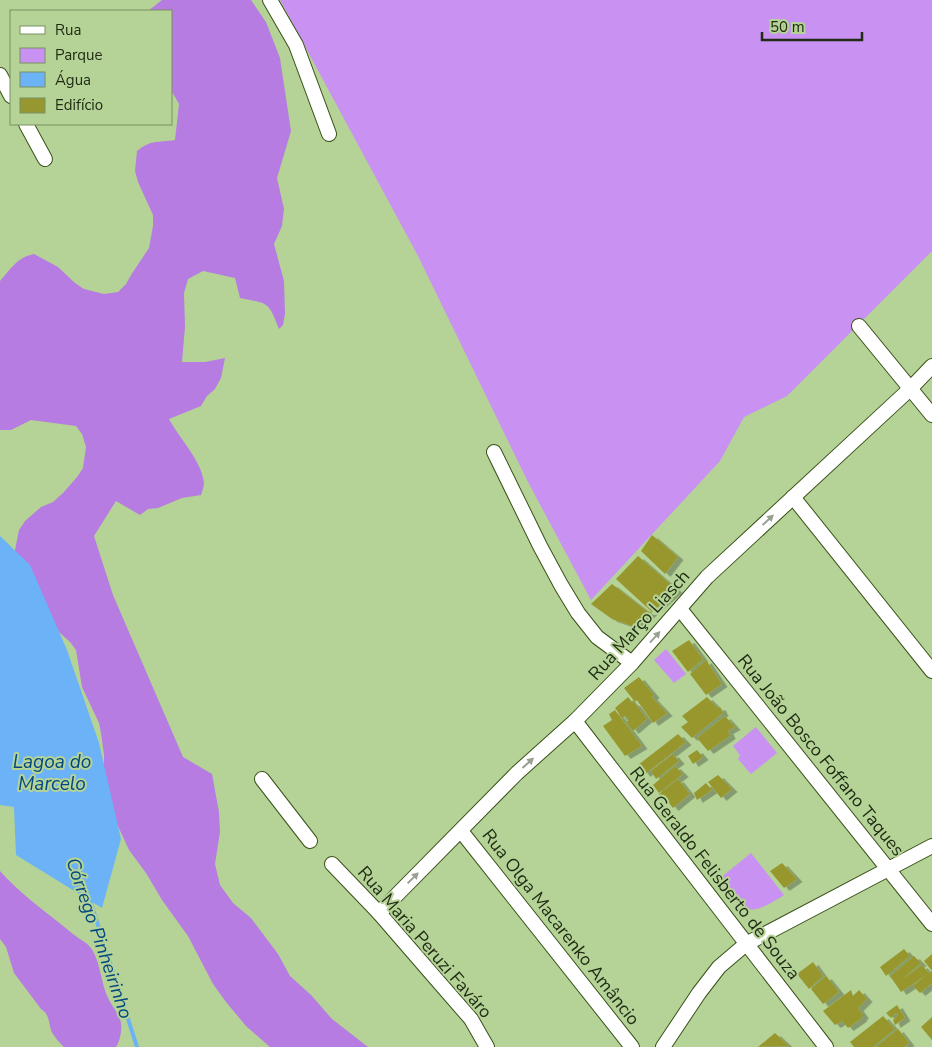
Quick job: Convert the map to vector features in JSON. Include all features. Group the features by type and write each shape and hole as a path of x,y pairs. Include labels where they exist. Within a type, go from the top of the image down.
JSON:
{"street":[{"path":"270,0 296,44 329,134"},
{"path":"0,75 10,94"},
{"path":"27,125 44,159"},
{"path":"859,326 932,415"},
{"name":"Rua Março Liasch","path":"378,913 461,831 488,801 575,721 632,663 707,577 911,388 932,366"},
{"path":"494,452 540,546 578,613 597,637 632,663"},
{"path":"793,497 932,671"},
{"name":"Rua João Bosco Foffano Taques","path":"680,609 932,924"},
{"name":"Rua Geraldo Felisberto de Souza","path":"575,721 826,1047"},
{"path":"262,779 310,841"},
{"name":"Rua Olga Macarenko Amâncio","path":"461,831 632,1047"},
{"path":"663,1047 719,967 746,944 932,846"},
{"name":"Rua Maria Peruzi Faváro","path":"332,864 378,913 471,1019 487,1047"}],"green space":[{"path":"280,0 932,0 932,251 787,396 744,417 720,461 591,600 528,482 418,256"},
{"path":"666,649 686,674 674,683 654,660"},
{"path":"756,727 777,753 751,774 738,759 740,755 733,746"},
{"path":"751,853 784,895 761,908 753,909 740,905 719,879"}],"shaded area":[{"path":"162,0 251,0 266,22 280,58 291,131 277,178 284,209 282,226 274,244 284,281 285,314 283,325 279,329 266,305 257,301 240,298 235,278 203,271 188,279 184,293 185,327 182,362 205,362 225,358 221,378 215,389 207,396 201,406 169,419 199,466 204,483 201,495 182,498 158,508 148,509 140,515 116,501 94,536 113,595 183,757 212,774 219,812 220,832 215,864 220,885 233,903 251,918 278,954 290,976 311,995 332,1019 368,1047 270,1047 246,1026 226,1002 213,984 188,936 129,850 117,824 104,775 104,755 99,723 82,687 76,650 60,633 15,560 19,530 25,521 41,507 53,502 77,477 83,468 86,447 82,434 76,426 31,420 11,430 0,430 0,281 18,261 34,254 58,267 84,289 104,294 118,292 126,284 149,248 153,215 135,171 137,151 151,143 175,140 179,104 172,92 172,10 149,10"},
{"path":"0,871 26,896 91,948 96,957 106,992 121,1022 121,1034 116,1047 64,1047 54,1036 48,1017 14,973 6,947 0,939"}],"water":[{"name":"Lagoa do Marcelo","path":"0,536 30,565 67,650 99,743 121,839 102,908 16,855 14,807 0,805"}],"building":[{"path":"652,535 678,557 665,574 641,551"},
{"path":"638,556 677,590 652,612 616,579"},
{"path":"612,584 648,612 652,612 635,627 612,619 591,604"},
{"path":"689,640 703,659 688,672 672,651"},
{"path":"706,660 722,684 706,695 690,674"},
{"path":"639,677 654,695 652,697 667,713 653,723 637,700 635,702 624,688"},
{"path":"628,697 647,719 633,731 626,722 629,720 625,716 622,718 615,708"},
{"path":"707,697 718,708 720,707 723,713 692,738 681,727 688,722 682,716"},
{"path":"615,710 642,746 625,756 603,726 612,720 609,714"},
{"path":"725,716 735,727 728,731 730,736 708,751 697,738"},
{"path":"678,734 686,742 645,774 638,765"},
{"path":"697,750 703,757 693,764 688,756"},
{"path":"673,754 679,761 656,779 651,771"},
{"path":"675,766 683,774 659,793 653,785"},
{"path":"718,775 732,789 721,798 708,782"},
{"path":"678,779 690,794 673,808 659,794"},
{"path":"706,783 712,790 697,800 694,793"},
{"path":"782,863 797,879 784,888 770,871"},
{"path":"904,949 910,956 886,976 880,967"},
{"path":"932,954 932,971 924,961"},
{"path":"914,956 921,963 901,980 922,965 929,973 932,971 932,983 920,993 913,986 926,975 901,992 890,976"},
{"path":"813,962 823,976 809,989 797,974"},
{"path":"826,976 839,992 823,1004 811,989"},
{"path":"851,990 853,996 859,990 867,999 858,1008 863,1015 861,1019 848,1028 842,1021 835,1025 823,1011"},
{"path":"897,1005 905,1018 895,1025 893,1020 898,1015 896,1013 891,1018 886,1013"},
{"path":"883,1016 895,1029 873,1047 854,1047 850,1042"},
{"path":"932,1017 932,1040 921,1027"},
{"path":"898,1029 909,1043 904,1047 876,1047"},
{"path":"775,1033 789,1046 758,1047"}],"waterway":[{"name":"Córrego Pinheirinho","path":"89,897 137,1047"}]}
